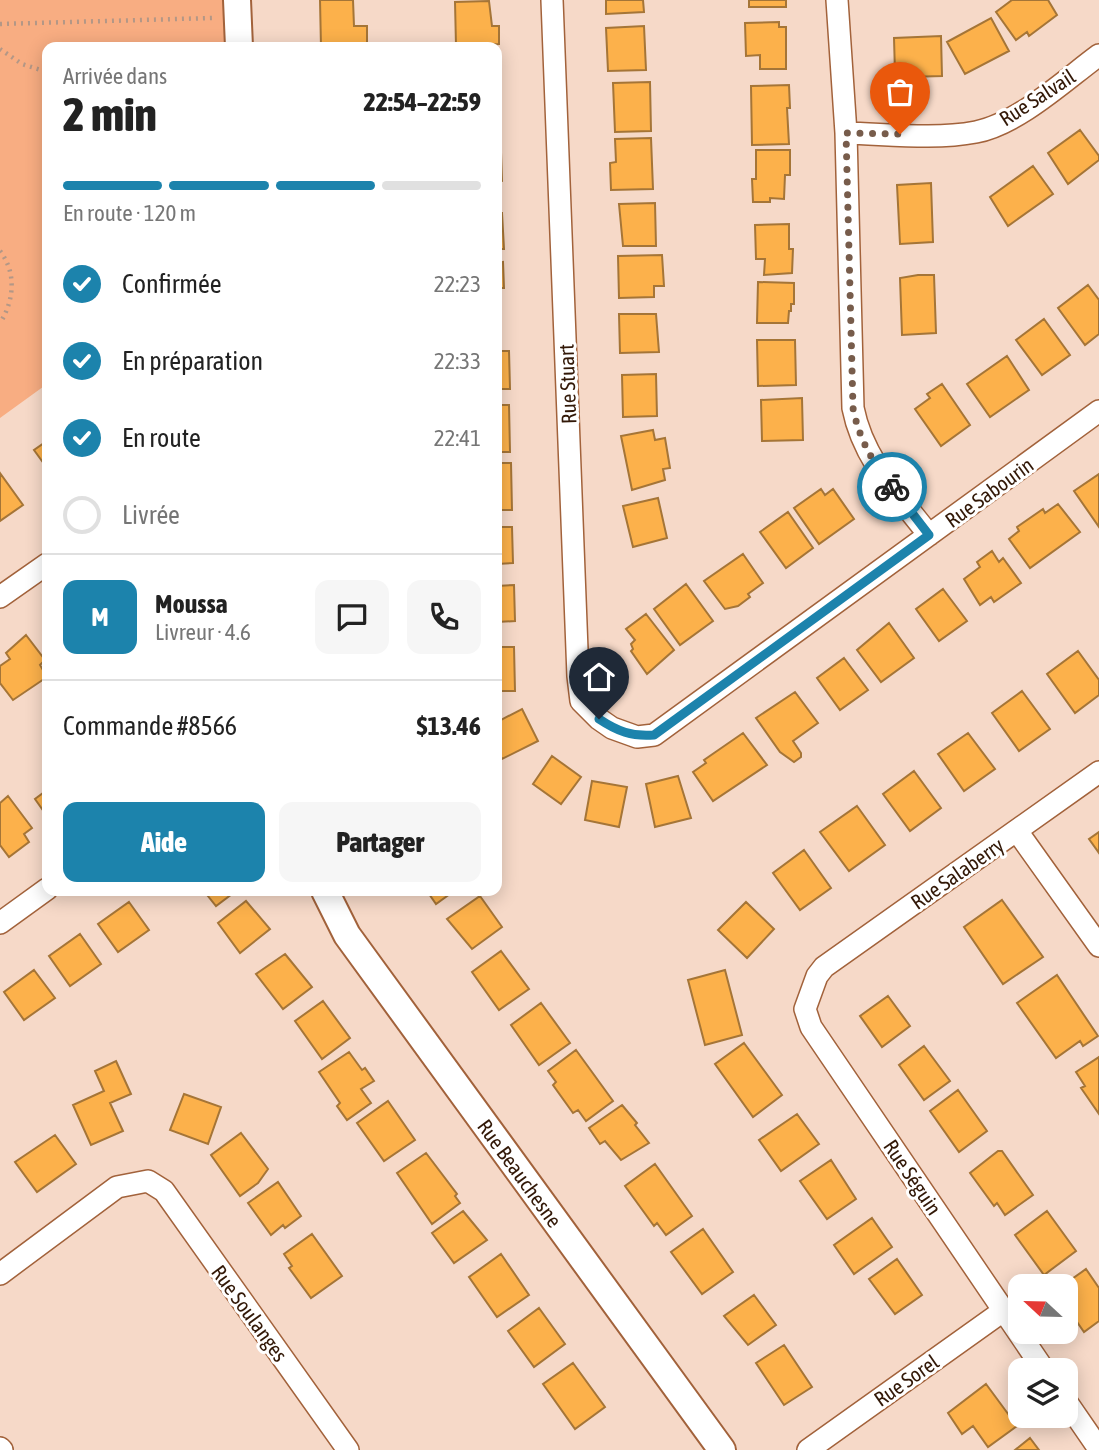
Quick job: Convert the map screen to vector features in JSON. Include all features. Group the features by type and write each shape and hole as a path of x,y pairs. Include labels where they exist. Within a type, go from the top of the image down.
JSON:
{"street":[{"name":"Rue Stuart","path":"552,0 578,676 582,701 599,719 612,728 637,737"},
{"path":"837,0 846,133 853,408 857,430 874,464 929,535"},
{"path":"237,9 239,42"},
{"name":"Rue Salvail","path":"846,133 953,135 979,132 1019,114 1099,55"},
{"name":"Rue Sabourin","path":"637,737 654,735 1099,411"},
{"path":"0,597 42,568"},
{"name":"Rue Salaberry","path":"817,976 824,967 1099,772"},
{"path":"1017,831 1099,946"},
{"path":"0,923 42,893"},
{"name":"Rue Beauchesne","path":"328,896 347,935 722,1450"},
{"name":"Rue Séguin","path":"817,976 805,1009 811,1027 1036,1358"},
{"name":"Rue Soulanges","path":"0,1274 117,1186 148,1181 164,1191 348,1450"},
{"name":"Rue Sorel","path":"808,1450 1003,1311"},
{"path":"1078,1418 1099,1449"}],"path":[{"path":"0,24 237,9"},
{"path":"0,49 22,64 42,70"},
{"path":"0,251 8,261 13,292 0,323"}],"shaded area":[{"path":"0,0 237,0 239,42 42,42 42,388 0,418"}],"building":[{"path":"320,0 353,0 354,26 367,26 367,42 321,42"},
{"path":"606,0 643,0 644,12 606,14"},
{"path":"749,0 786,0 786,7 749,7"},
{"path":"1012,0 1048,0 1057,15 1029,36 1027,32 1016,40 996,12"},
{"path":"489,1 492,26 499,26 499,42 456,42 455,2"},
{"path":"991,18 1009,51 965,74 947,42"},
{"path":"779,22 779,27 786,27 786,69 760,69 760,55 746,56 745,23"},
{"path":"644,26 646,70 608,71 606,28"},
{"path":"941,36 942,76 908,77 908,72 895,73 894,38"},
{"path":"650,82 651,131 615,132 613,83"},
{"path":"789,85 789,144 752,145 751,86"},
{"path":"1080,130 1099,156 1099,160 1068,184 1048,153"},
{"path":"651,138 653,189 611,190 610,163 616,162 615,139"},
{"path":"756,150 790,150 790,175 785,175 784,199 770,198 770,202 753,202 752,179 756,179"},
{"path":"1033,166 1053,194 1008,226 990,197"},
{"path":"931,183 933,242 900,244 897,185"},
{"path":"655,203 656,246 623,246 619,204"},
{"path":"502,213 504,249 502,249"},
{"path":"789,224 789,249 793,249 792,273 764,275 765,259 756,259 755,225"},
{"path":"662,255 664,286 654,286 654,297 619,298 618,256"},
{"path":"503,262 504,288 502,288"},
{"path":"934,275 936,333 902,335 900,278"},
{"path":"758,282 794,283 794,304 791,304 788,323 757,323"},
{"path":"1088,285 1099,300 1099,334 1085,345 1058,308"},
{"path":"619,314 656,314 659,352 620,353"},
{"path":"1044,319 1070,355 1042,375 1016,340"},
{"path":"757,340 795,340 796,385 758,386"},
{"path":"502,351 509,351 510,389 502,389"},
{"path":"1007,356 1029,390 990,417 967,384"},
{"path":"656,374 657,416 623,417 622,375"},
{"path":"942,384 970,425 941,446 915,409 930,398 927,394"},
{"path":"802,398 803,440 762,441 761,400"},
{"path":"502,405 509,405 510,452 502,452"},
{"path":"653,430 655,440 665,438 670,468 663,469 665,480 632,490 621,436"},
{"path":"42,444 42,461 34,450"},
{"path":"502,463 511,463 512,510 502,510"},
{"path":"0,473 23,505 0,521"},
{"path":"1099,474 1099,527 1074,491"},
{"path":"821,489 825,495 833,489 854,519 819,544 794,508"},
{"path":"658,498 667,538 633,547 623,506"},
{"path":"1058,504 1080,532 1030,568 1009,539 1019,531 1017,527 1043,509 1045,513"},
{"path":"788,512 813,548 786,568 760,532"},
{"path":"502,527 512,527 513,563 502,564"},
{"path":"992,551 999,562 1003,558 1021,583 994,602 991,597 980,605 964,579 980,567 977,562"},
{"path":"743,554 763,583 738,606 725,609 704,581"},
{"path":"686,584 713,621 680,645 654,609"},
{"path":"514,585 515,621 502,622 502,586"},
{"path":"943,589 967,621 939,641 916,609"},
{"path":"646,614 674,650 647,674 631,651 631,644 635,640 626,629"},
{"path":"889,623 914,658 881,682 857,650"},
{"path":"26,635 42,656 42,680 13,700 0,683 0,666 10,659 6,653"},
{"path":"502,647 514,647 515,691 502,691"},
{"path":"1078,651 1099,680 1099,695 1075,713 1047,674"},
{"path":"844,658 868,690 840,710 817,678"},
{"path":"1022,691 1050,729 1019,751 992,713"},
{"path":"795,692 818,723 793,741 801,753 801,757 794,762 780,752 756,718"},
{"path":"522,709 538,741 502,759 502,719"},
{"path":"743,733 767,765 713,801 693,772 706,763 704,760"},
{"path":"968,733 995,769 964,791 938,754"},
{"path":"552,756 581,777 561,804 533,784"},
{"path":"914,771 941,808 910,831 883,794"},
{"path":"678,776 691,818 655,827 646,784"},
{"path":"592,781 627,787 619,827 585,820"},
{"path":"42,794 42,809 35,799"},
{"path":"8,796 32,828 24,834 29,842 9,857 0,845 0,803"},
{"path":"857,806 885,845 849,871 820,832"},
{"path":"1099,832 1099,853 1089,839"},
{"path":"804,850 831,888 800,910 773,873"},
{"path":"208,896 229,896 216,906"},
{"path":"430,896 447,896 436,904"},
{"path":"480,896 502,927 472,949 447,919"},
{"path":"1002,900 1043,957 1003,984 964,927"},
{"path":"246,901 270,929 240,953 218,923"},
{"path":"129,902 149,930 118,952 98,924"},
{"path":"746,902 774,929 747,958 718,930"},
{"path":"80,934 101,964 70,986 49,956"},
{"path":"501,951 529,989 499,1010 472,972"},
{"path":"285,954 312,987 283,1009 256,974"},
{"path":"34,970 55,998 24,1020 4,992"},
{"path":"725,970 742,1035 705,1045 688,980"},
{"path":"1057,975 1098,1036 1083,1046 1080,1041 1056,1058 1017,1003"},
{"path":"888,996 910,1026 882,1047 860,1016"},
{"path":"323,1001 350,1038 322,1059 295,1021"},
{"path":"541,1003 570,1043 539,1065 511,1025"},
{"path":"744,1043 782,1095 753,1117 715,1064"},
{"path":"924,1046 950,1081 924,1100 899,1065"},
{"path":"576,1050 613,1101 586,1121 578,1110 573,1113 553,1085 556,1082 548,1071"},
{"path":"349,1052 374,1081 361,1089 371,1103 347,1120 337,1106 340,1103 319,1072"},
{"path":"1099,1057 1099,1114 1081,1088 1085,1086 1076,1072"},
{"path":"116,1061 131,1094 110,1103 123,1131 91,1145 73,1105 104,1091 95,1071"},
{"path":"958,1090 987,1131 959,1152 930,1111"},
{"path":"184,1094 221,1107 208,1144 170,1130"},
{"path":"388,1101 415,1140 384,1161 357,1123"},
{"path":"622,1105 649,1143 621,1160 605,1141 600,1144 589,1128"},
{"path":"797,1114 819,1144 781,1171 759,1140"},
{"path":"241,1133 268,1169 258,1183 240,1196 211,1155"},
{"path":"55,1135 76,1164 37,1192 15,1162"},
{"path":"998,1151 1002,1151 1033,1195 1005,1215 997,1203 994,1206 970,1173"},
{"path":"426,1153 457,1194 455,1196 460,1203 432,1224 397,1173"},
{"path":"831,1160 856,1199 827,1219 800,1181"},
{"path":"655,1164 692,1216 666,1235 657,1223 654,1226 625,1186"},
{"path":"278,1182 301,1216 271,1235 248,1203"},
{"path":"463,1211 487,1240 454,1263 432,1233"},
{"path":"1047,1211 1076,1251 1043,1274 1015,1235"},
{"path":"872,1218 892,1247 854,1274 834,1245"},
{"path":"703,1229 733,1272 702,1294 671,1252"},
{"path":"312,1234 342,1276 311,1298 289,1268 292,1266 284,1254"},
{"path":"501,1254 529,1295 497,1317 469,1277"},
{"path":"897,1259 922,1295 895,1314 869,1279"},
{"path":"1086,1269 1099,1288 1099,1321 1084,1332 1078,1323 1078,1275"},
{"path":"754,1295 776,1325 748,1345 724,1316"},
{"path":"539,1308 565,1344 534,1367 508,1331"},
{"path":"784,1345 812,1387 784,1405 756,1363"},
{"path":"573,1363 605,1407 575,1429 543,1384"},
{"path":"986,1384 1008,1414 1008,1428 1014,1428 988,1447 973,1426 962,1434 948,1413"},
{"path":"1030,1438 1039,1450 1015,1450"}],"way so far":[{"path":"892,487 874,464 857,430 853,408 846,133 900,134"}],"route":[{"path":"599,719 612,728 637,737 654,735 929,535 892,487"}]}
